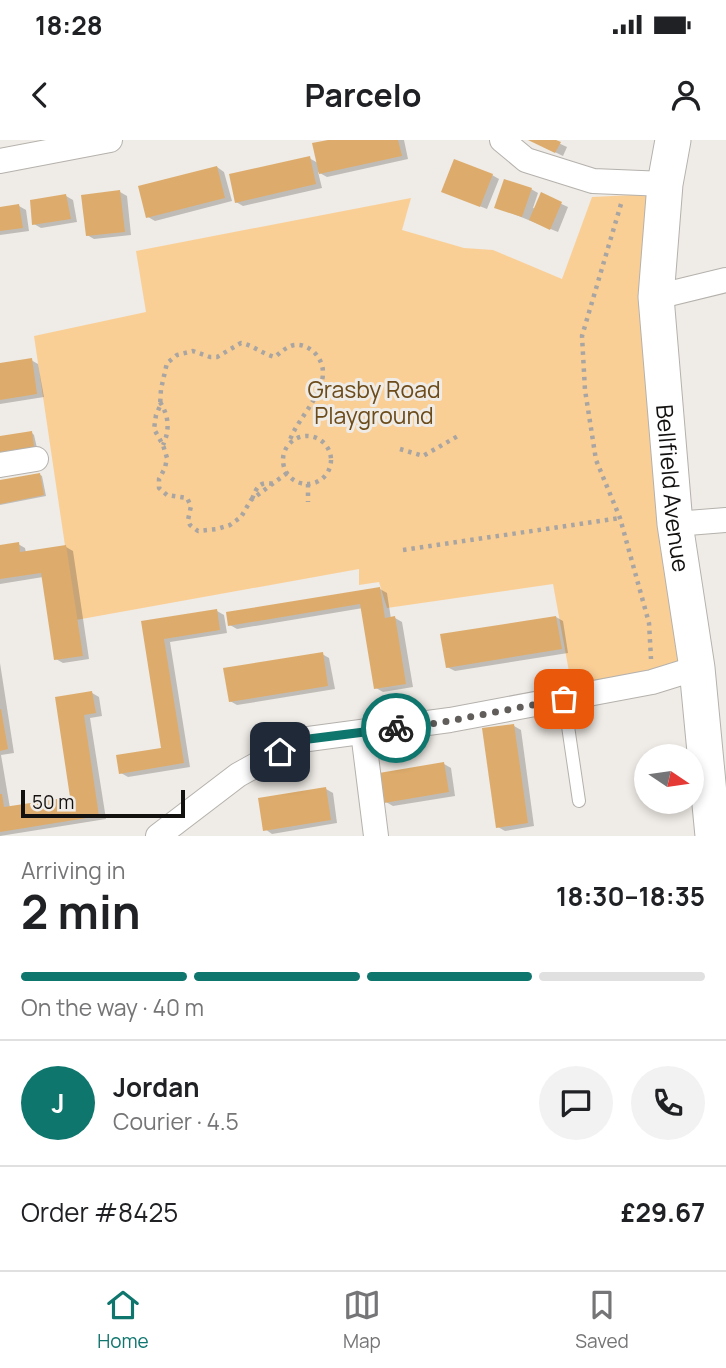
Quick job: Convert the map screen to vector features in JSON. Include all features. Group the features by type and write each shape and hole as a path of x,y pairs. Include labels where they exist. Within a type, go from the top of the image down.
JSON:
{"street":[{"path":"0,162 110,140"},
{"path":"502,140 526,160 593,181 665,184"},
{"name":"Bellfield Avenue","path":"673,140 665,184 656,297 674,524 697,668 716,747 713,836"},
{"path":"656,297 726,280"},
{"path":"0,465 36,459"},
{"path":"674,524 726,520"},
{"path":"158,836 238,775 301,740 438,723 652,682 697,668"},
{"path":"363,732 376,836"}],"lane":[{"path":"564,699 579,801"}],"path":[{"path":"627,183 582,336 585,390 596,460 620,518 649,623 652,682"},
{"path":"287,473 251,500 241,517 230,525 203,531 194,529 188,520 191,506 187,498 167,495 159,488 159,479 167,458 154,429 167,363 177,355 193,351 217,357 241,343 275,356 287,347 303,345 320,360 322,380 316,397 291,435 283,457 284,465 292,479 299,483 307,484 323,478 328,472 331,457 325,443 318,438 303,436 289,443"},
{"path":"160,402 166,411 168,425 163,445"},
{"path":"400,449 423,456 458,436"},
{"path":"307,484 308,502"},
{"path":"403,550 620,518"}],"green space":[{"name":"Grasby Road Playground","path":"654,194 691,684 572,688 553,584 387,608 379,582 359,585 359,569 76,620 34,336 146,312 136,251 411,198 402,230 464,248 493,250 562,279 592,197"}],"building":[{"path":"328,140 398,140 402,156 319,174 312,143"},
{"path":"528,140 556,140 561,142 555,153"},
{"path":"310,156 316,184 235,203 229,174"},
{"path":"454,159 493,174 480,207 441,192"},
{"path":"217,166 225,198 146,218 138,186"},
{"path":"504,179 532,188 522,217 494,208"},
{"path":"120,190 125,232 86,236 81,195"},
{"path":"541,192 562,202 550,230 529,220"},
{"path":"66,194 71,219 32,225 30,200"},
{"path":"19,204 23,228 0,231 0,207"},
{"path":"32,358 37,394 0,400 0,363"},
{"path":"32,431 34,447 0,452 0,436"},
{"path":"40,473 44,495 0,504 0,480"},
{"path":"19,542 20,552 66,545 83,656 54,660 41,573 0,579 0,545"},
{"path":"380,587 385,618 395,616 406,684 374,689 360,604 228,626 226,612"},
{"path":"217,609 220,630 164,639 184,763 119,774 116,755 161,748 141,621"},
{"path":"556,616 562,649 446,668 440,634"},
{"path":"323,652 328,686 229,702 223,668"},
{"path":"92,691 96,713 84,715 99,816 0,832 0,794 4,807 70,797 55,697"},
{"path":"0,709 8,749 0,751"},
{"path":"514,724 528,823 496,828 482,728"},
{"path":"444,762 449,792 384,803 379,773"},
{"path":"326,787 331,820 263,831 258,798"}],"way so far":[{"path":"396,728 438,723 564,699"}],"route":[{"path":"280,752 301,740 396,728"}]}
